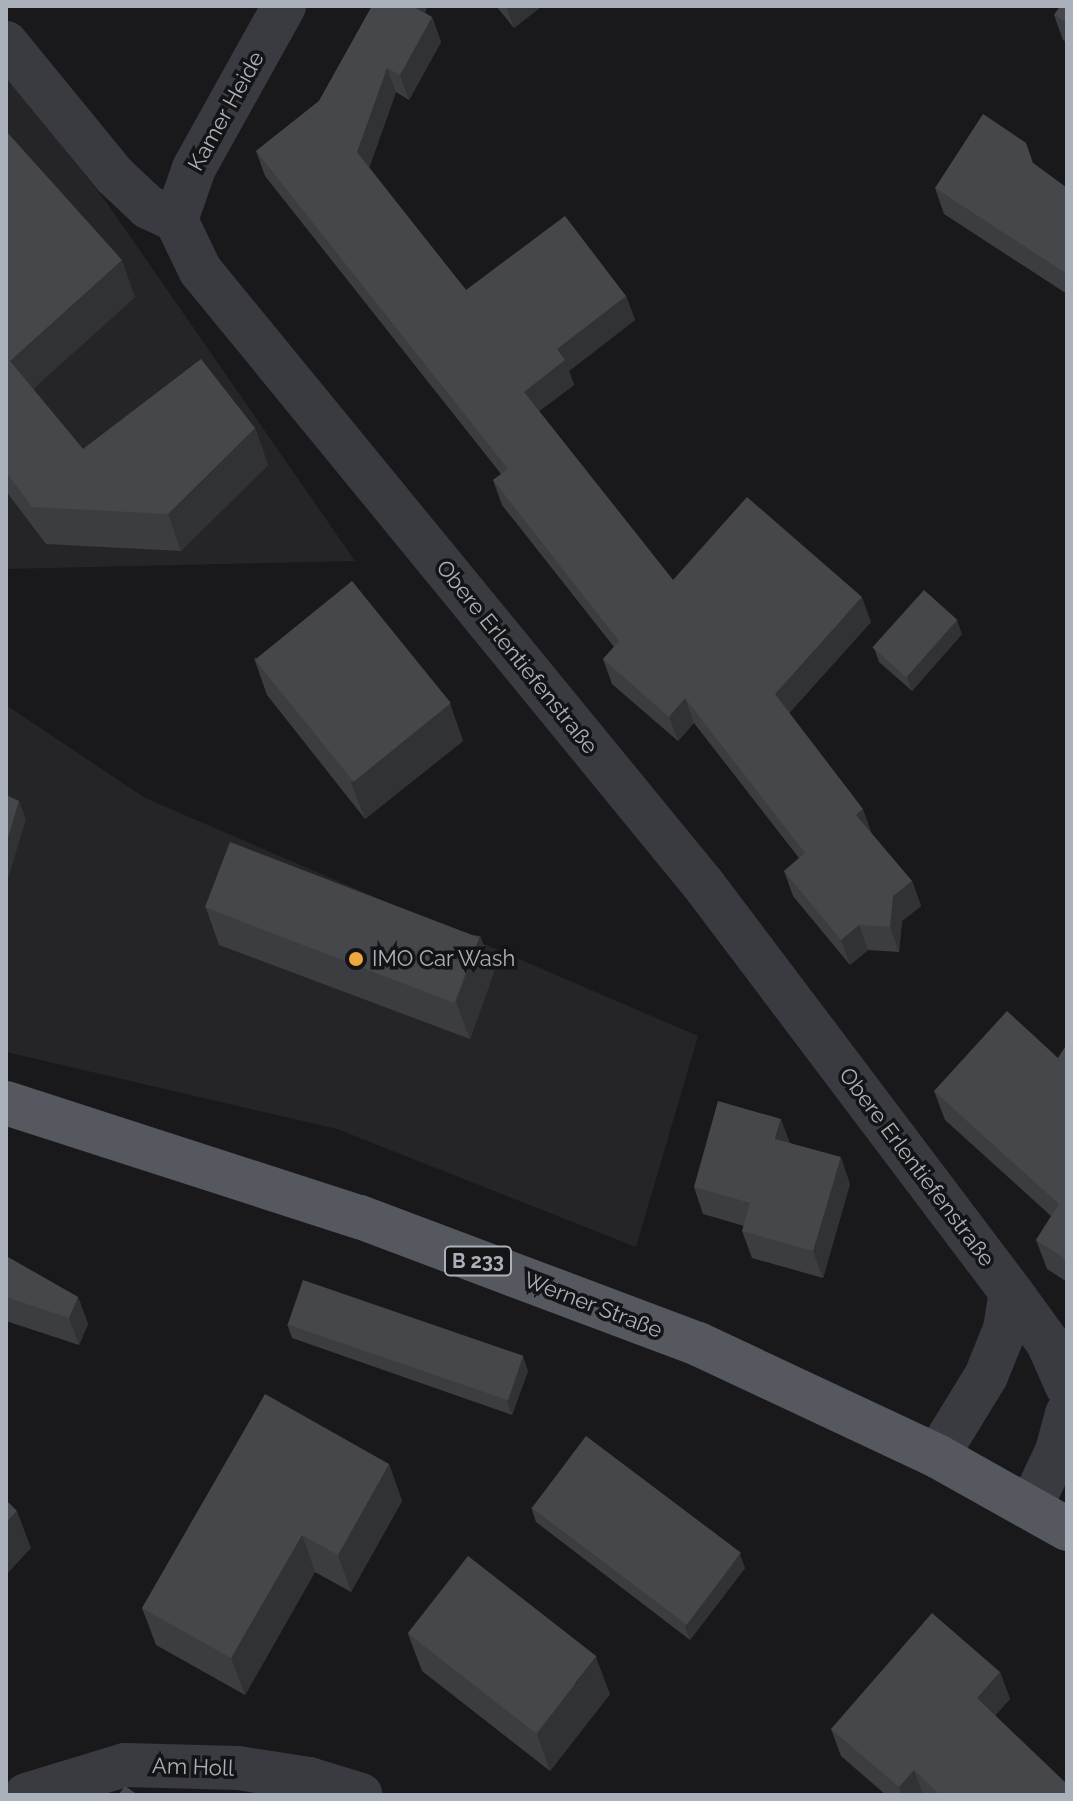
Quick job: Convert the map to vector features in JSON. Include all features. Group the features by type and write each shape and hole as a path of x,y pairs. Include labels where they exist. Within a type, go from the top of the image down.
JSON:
{"main road":[{"name":"Werner Straße","path":"6,1103 360,1217 684,1339 937,1456 1031,1506 1067,1529"}],"street":[{"name":"Kamer Heide","path":"176,220 194,168 284,6"},
{"path":"6,43 115,176 148,207 176,220"},
{"name":"Obere Erlentiefenstraße","path":"176,220 200,270 703,884 1048,1343 1067,1386"},
{"path":"937,1456 986,1376 1005,1329 1011,1292"},
{"path":"1031,1506 1057,1451 1067,1413"},
{"name":"Am Holl","path":"26,1795 125,1765 238,1768 309,1779 361,1795"}],"shaded area":[{"path":"6,75 107,203 355,561 6,569"},
{"path":"6,705 145,798 698,1036 636,1247 337,1129 6,1052"}],"building":[{"path":"372,6 412,6 432,17 400,75 387,68 357,152 466,290 565,216 626,296 557,349 565,360 524,392 673,580 747,497 862,597 775,694 863,809 856,815 912,881 893,896 890,927 859,925 841,940 784,871 805,853 685,698 669,717 603,659 619,641 493,480 508,469 256,151 319,101"},
{"path":"1060,6 1067,6 1067,23 1054,15"},
{"path":"983,114 1026,143 1033,163 1067,188 1067,274 935,188"},
{"path":"6,131 122,260 10,361 83,449 201,359 255,428 168,514 32,507 6,472"},
{"path":"352,581 451,703 354,782 255,660"},
{"path":"924,590 957,620 906,677 872,647"},
{"path":"6,795 19,801 6,845"},
{"path":"230,842 479,938 454,1003 205,907"},
{"path":"1007,1011 1058,1058 1067,1044 1067,1260 1036,1240 1059,1204 934,1091"},
{"path":"718,1101 781,1119 775,1139 841,1157 813,1251 742,1231 750,1203 694,1187"},
{"path":"6,1256 78,1297 69,1318 6,1297"},
{"path":"303,1280 523,1356 508,1400 288,1324"},
{"path":"265,1394 389,1464 338,1555 302,1535 231,1658 142,1608"},
{"path":"586,1436 741,1553 687,1625 532,1508"},
{"path":"6,1500 17,1511 6,1523"},
{"path":"468,1556 596,1656 536,1734 408,1633"},
{"path":"932,1613 1000,1672 977,1698 1067,1784 1067,1795 940,1795 914,1770 899,1787 831,1729"},
{"path":"125,1786 138,1795 118,1795"}],"place":[{"name":"IMO Car Wash","path":"356,959"}]}
